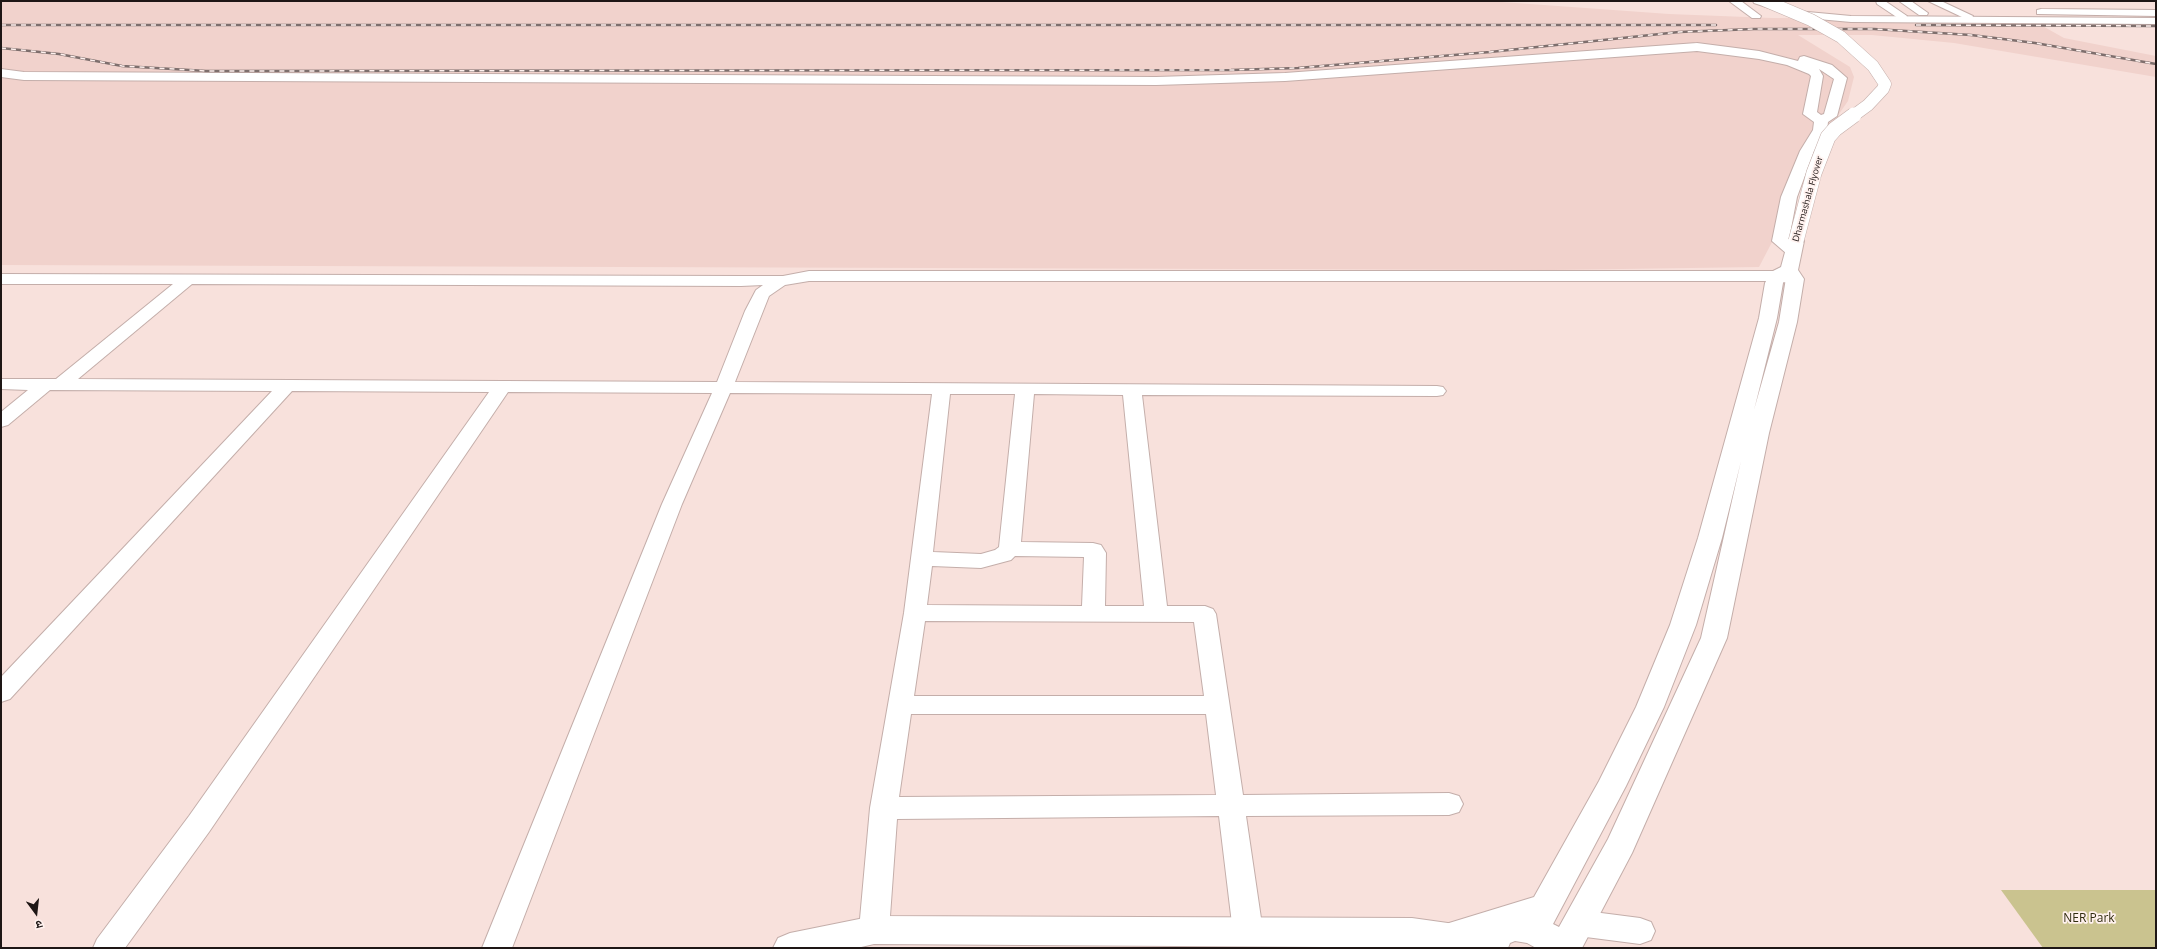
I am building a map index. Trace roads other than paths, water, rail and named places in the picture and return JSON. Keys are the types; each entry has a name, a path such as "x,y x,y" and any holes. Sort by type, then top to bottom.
{"main road":[{"path":"1758,1 1796,14 1839,18 2104,17 2156,14"},
{"name":"Dharmashala Flyover","path":"1766,1 1811,20 1841,37 1873,66 1885,84 1883,89 1868,105 1835,129 1828,137 1814,173 1790,263"},
{"path":"1773,1 1796,8 1817,12 1902,16 2104,17 2156,21"},
{"path":"1257,77 1277,73 1704,44 1735,47 1783,56 1816,64 1837,73 1841,78 1830,116 1821,120"},
{"path":"1,74 24,76 1156,81 1293,76 1689,47 1710,48 1791,62 1814,71 1817,76 1810,114 1821,120"},
{"path":"1561,934 1621,844 1714,638 1758,433 1788,322 1790,263 1780,242 1784,220 1789,197 1807,151 1820,130 1821,120"},
{"path":"1561,934 1611,786 1650,707 1683,625 1710,538 1768,318 1774,283 1790,263"},
{"path":"790,948 874,930 1412,932 1491,946 1499,932 1514,927 1561,934"},
{"path":"1448,938 1561,934"}],"street":[{"path":"1734,1 1756,16"},
{"path":"1904,1 1923,13"},
{"path":"1933,1 1968,16"},
{"path":"2074,1 2104,17"},
{"path":"1880,2 1902,16"},
{"path":"2041,12 2104,17"},
{"path":"497,948 672,504 724,387 762,293 780,281 809,276 1790,263"},
{"path":"1,279 788,280"},
{"path":"1,420 53,384 189,279"},
{"path":"1,384 1436,391"},
{"path":"1,693 287,386"},
{"path":"108,948 199,824 502,387"},
{"path":"874,930 884,808 915,613 920,559 942,388"},
{"path":"920,559 981,562 1003,555 1010,548 1025,389"},
{"path":"1132,390 1156,613"},
{"path":"1010,548 1093,550 1095,553 1093,613"},
{"path":"915,613 1205,614 1229,805 1248,932"},
{"path":"901,706 1217,705"},
{"path":"884,808 1449,804"},
{"path":"1561,934 1640,930"}],"railway":[{"path":"1,25 1716,25"},
{"path":"1916,25 2156,26"},
{"path":"1,48 59,54 122,66 206,71 1231,70 1298,68 1490,52 1679,32 1754,29 1874,29 1971,35 2035,43 2156,64"}],"park label":[{"name":"NER Park","path":"2089,919"}]}
